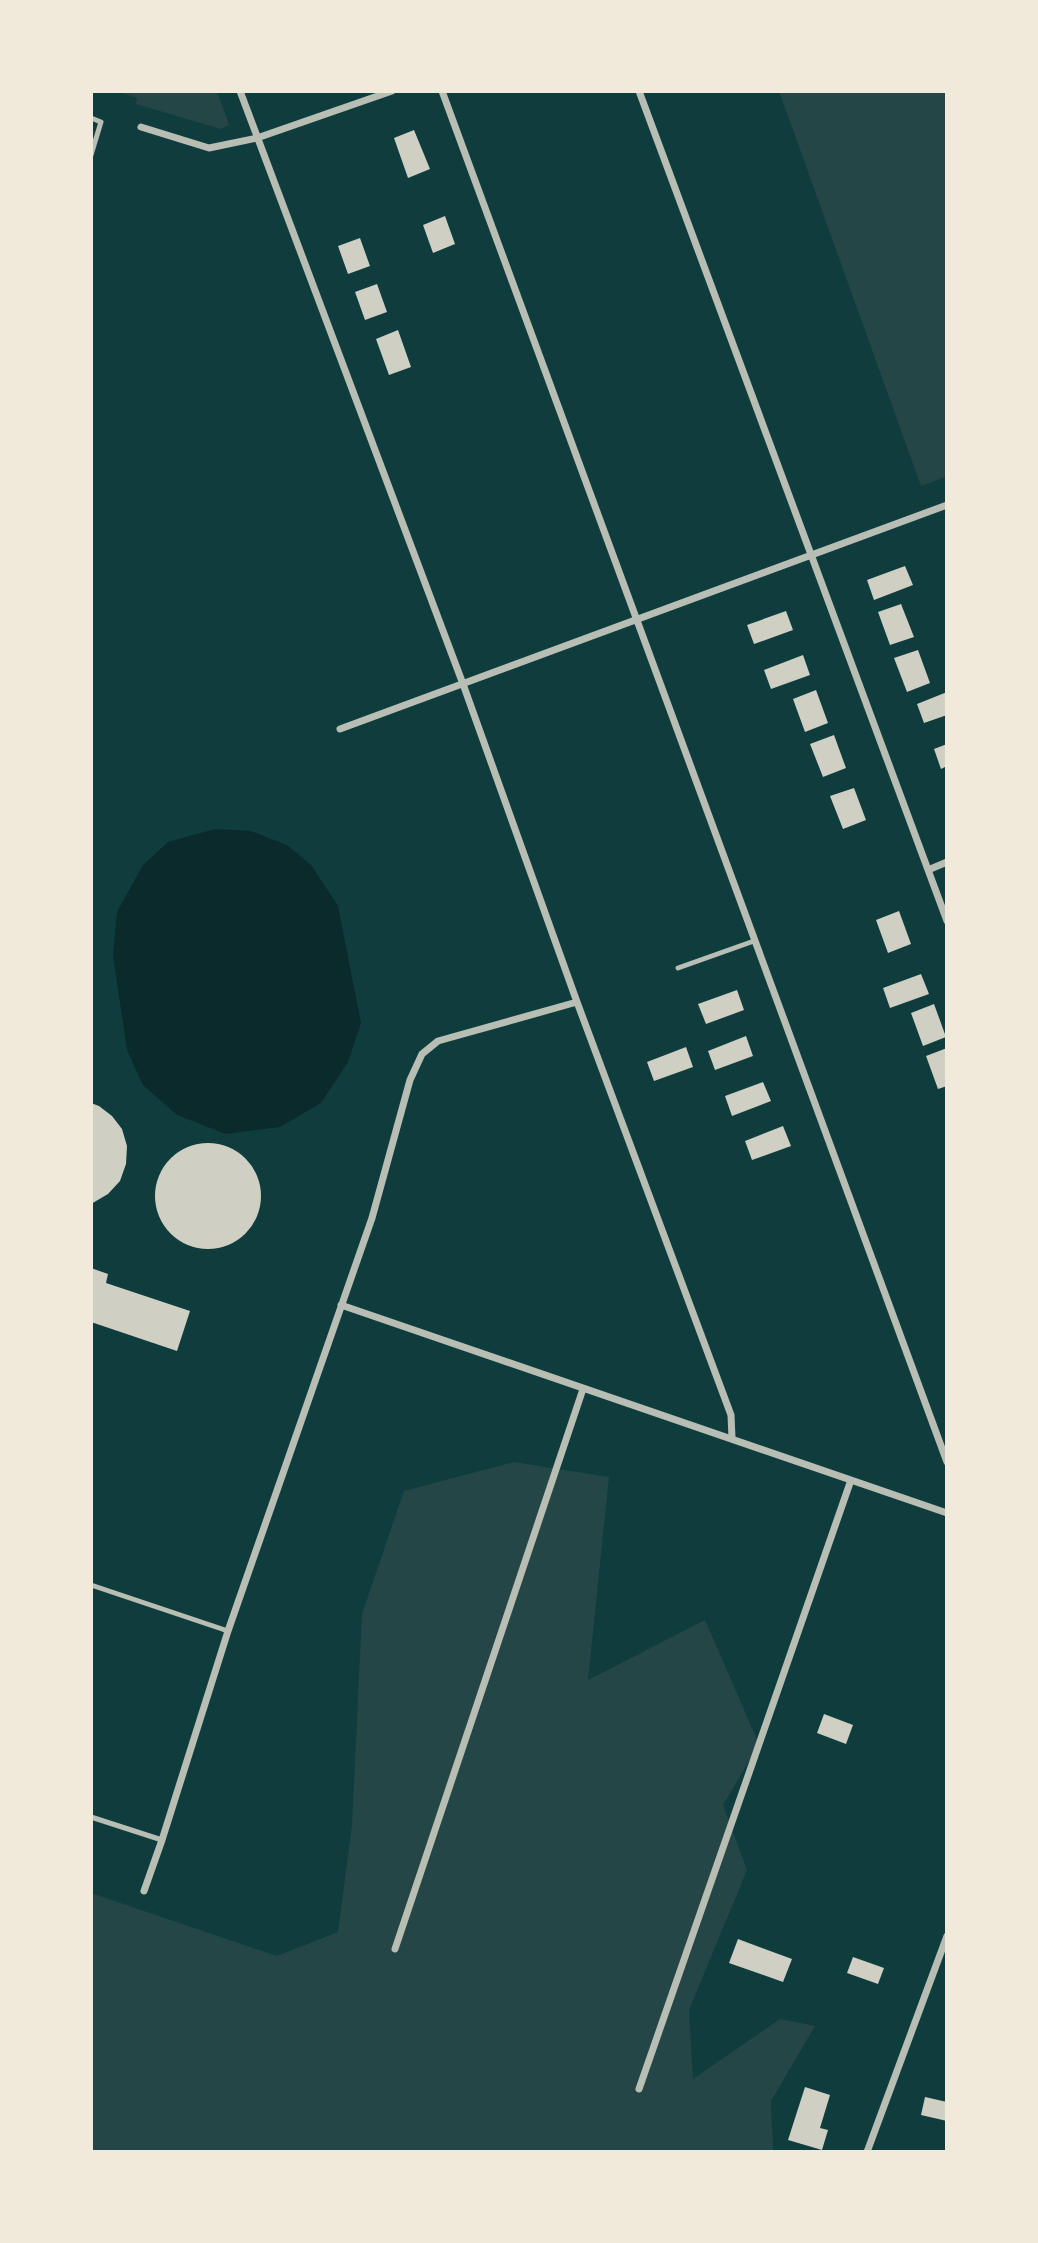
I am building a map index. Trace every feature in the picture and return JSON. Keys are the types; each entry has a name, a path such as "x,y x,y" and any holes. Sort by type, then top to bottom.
{"street":[{"path":"240,91 463,684 577,1002 731,1415 732,1438"},
{"path":"141,127 209,148 257,138 392,91"},
{"path":"442,91 947,1462"},
{"path":"639,91 947,921"},
{"path":"340,729 947,505"},
{"path":"928,870 947,862"},
{"path":"144,1891 228,1631 372,1219 410,1080 422,1054 438,1041 577,1002"},
{"path":"341,1305 947,1513"},
{"path":"395,1949 583,1389"},
{"path":"639,2089 851,1480"},
{"path":"867,2152 947,1936"}],"lane":[{"path":"91,118 102,122 91,155"},
{"path":"678,968 754,941"},
{"path":"91,1586 228,1631"},
{"path":"91,1817 162,1840"}],"shaded area":[{"path":"116,91 217,91 229,125 221,129 136,104 137,98"},
{"path":"779,91 947,91 947,476 921,486"},
{"path":"215,829 251,831 287,845 311,865 338,906 361,1023 348,1062 321,1103 280,1127 226,1134 177,1115 143,1085 127,1050 113,956 117,912 143,865 168,842"},
{"path":"514,1462 609,1477 588,1680 705,1620 759,1744 723,1805 747,1870 689,2010 693,2079 780,2019 815,2026 771,2101 773,2152 91,2152 91,1893 277,1956 338,1932 352,1825 362,1614 404,1491"}],"building":[{"path":"414,130 430,169 408,178 394,138"},
{"path":"445,216 455,244 433,253 423,225"},
{"path":"360,238 370,266 348,274 338,246"},
{"path":"377,284 387,312 365,320 355,292"},
{"path":"398,330 411,367 389,375 376,339"},
{"path":"905,566 913,585 874,600 867,580"},
{"path":"901,604 914,637 890,645 878,612"},
{"path":"786,611 793,630 754,644 747,625"},
{"path":"918,650 930,683 907,692 894,658"},
{"path":"803,655 810,675 771,689 764,670"},
{"path":"816,690 828,723 805,732 793,699"},
{"path":"947,692 947,715 924,723 917,704"},
{"path":"834,735 846,768 823,777 810,744"},
{"path":"947,744 947,766 941,769 934,749"},
{"path":"854,788 866,820 843,829 830,796"},
{"path":"899,911 911,944 888,953 876,920"},
{"path":"921,974 929,994 890,1008 883,988"},
{"path":"737,990 744,1010 706,1024 698,1004"},
{"path":"934,1004 946,1037 923,1046 911,1013"},
{"path":"746,1036 753,1056 715,1070 708,1051"},
{"path":"686,1047 693,1067 654,1081 647,1062"},
{"path":"947,1048 947,1086 938,1089 926,1056"},
{"path":"763,1082 771,1101 732,1116 725,1096"},
{"path":"91,1103 112,1116 122,1129 127,1146 126,1164 120,1181 108,1194 91,1204"},
{"path":"783,1126 791,1146 752,1160 745,1141"},
{"path":"208,1143 228,1147 245,1159 257,1176 261,1196 257,1216 245,1233 228,1245 208,1249 188,1245 171,1233 159,1216 155,1196 159,1176 171,1159 188,1147"},
{"path":"91,1268 108,1274 106,1283 190,1311 177,1351 91,1322"},
{"path":"824,1714 853,1725 846,1744 817,1733"},
{"path":"738,1939 792,1959 783,1982 729,1963"},
{"path":"853,1957 884,1968 878,1984 847,1973"},
{"path":"805,2087 830,2095 820,2128 828,2130 822,2150 788,2140"},
{"path":"925,2097 947,2102 947,2121 921,2115"}]}
